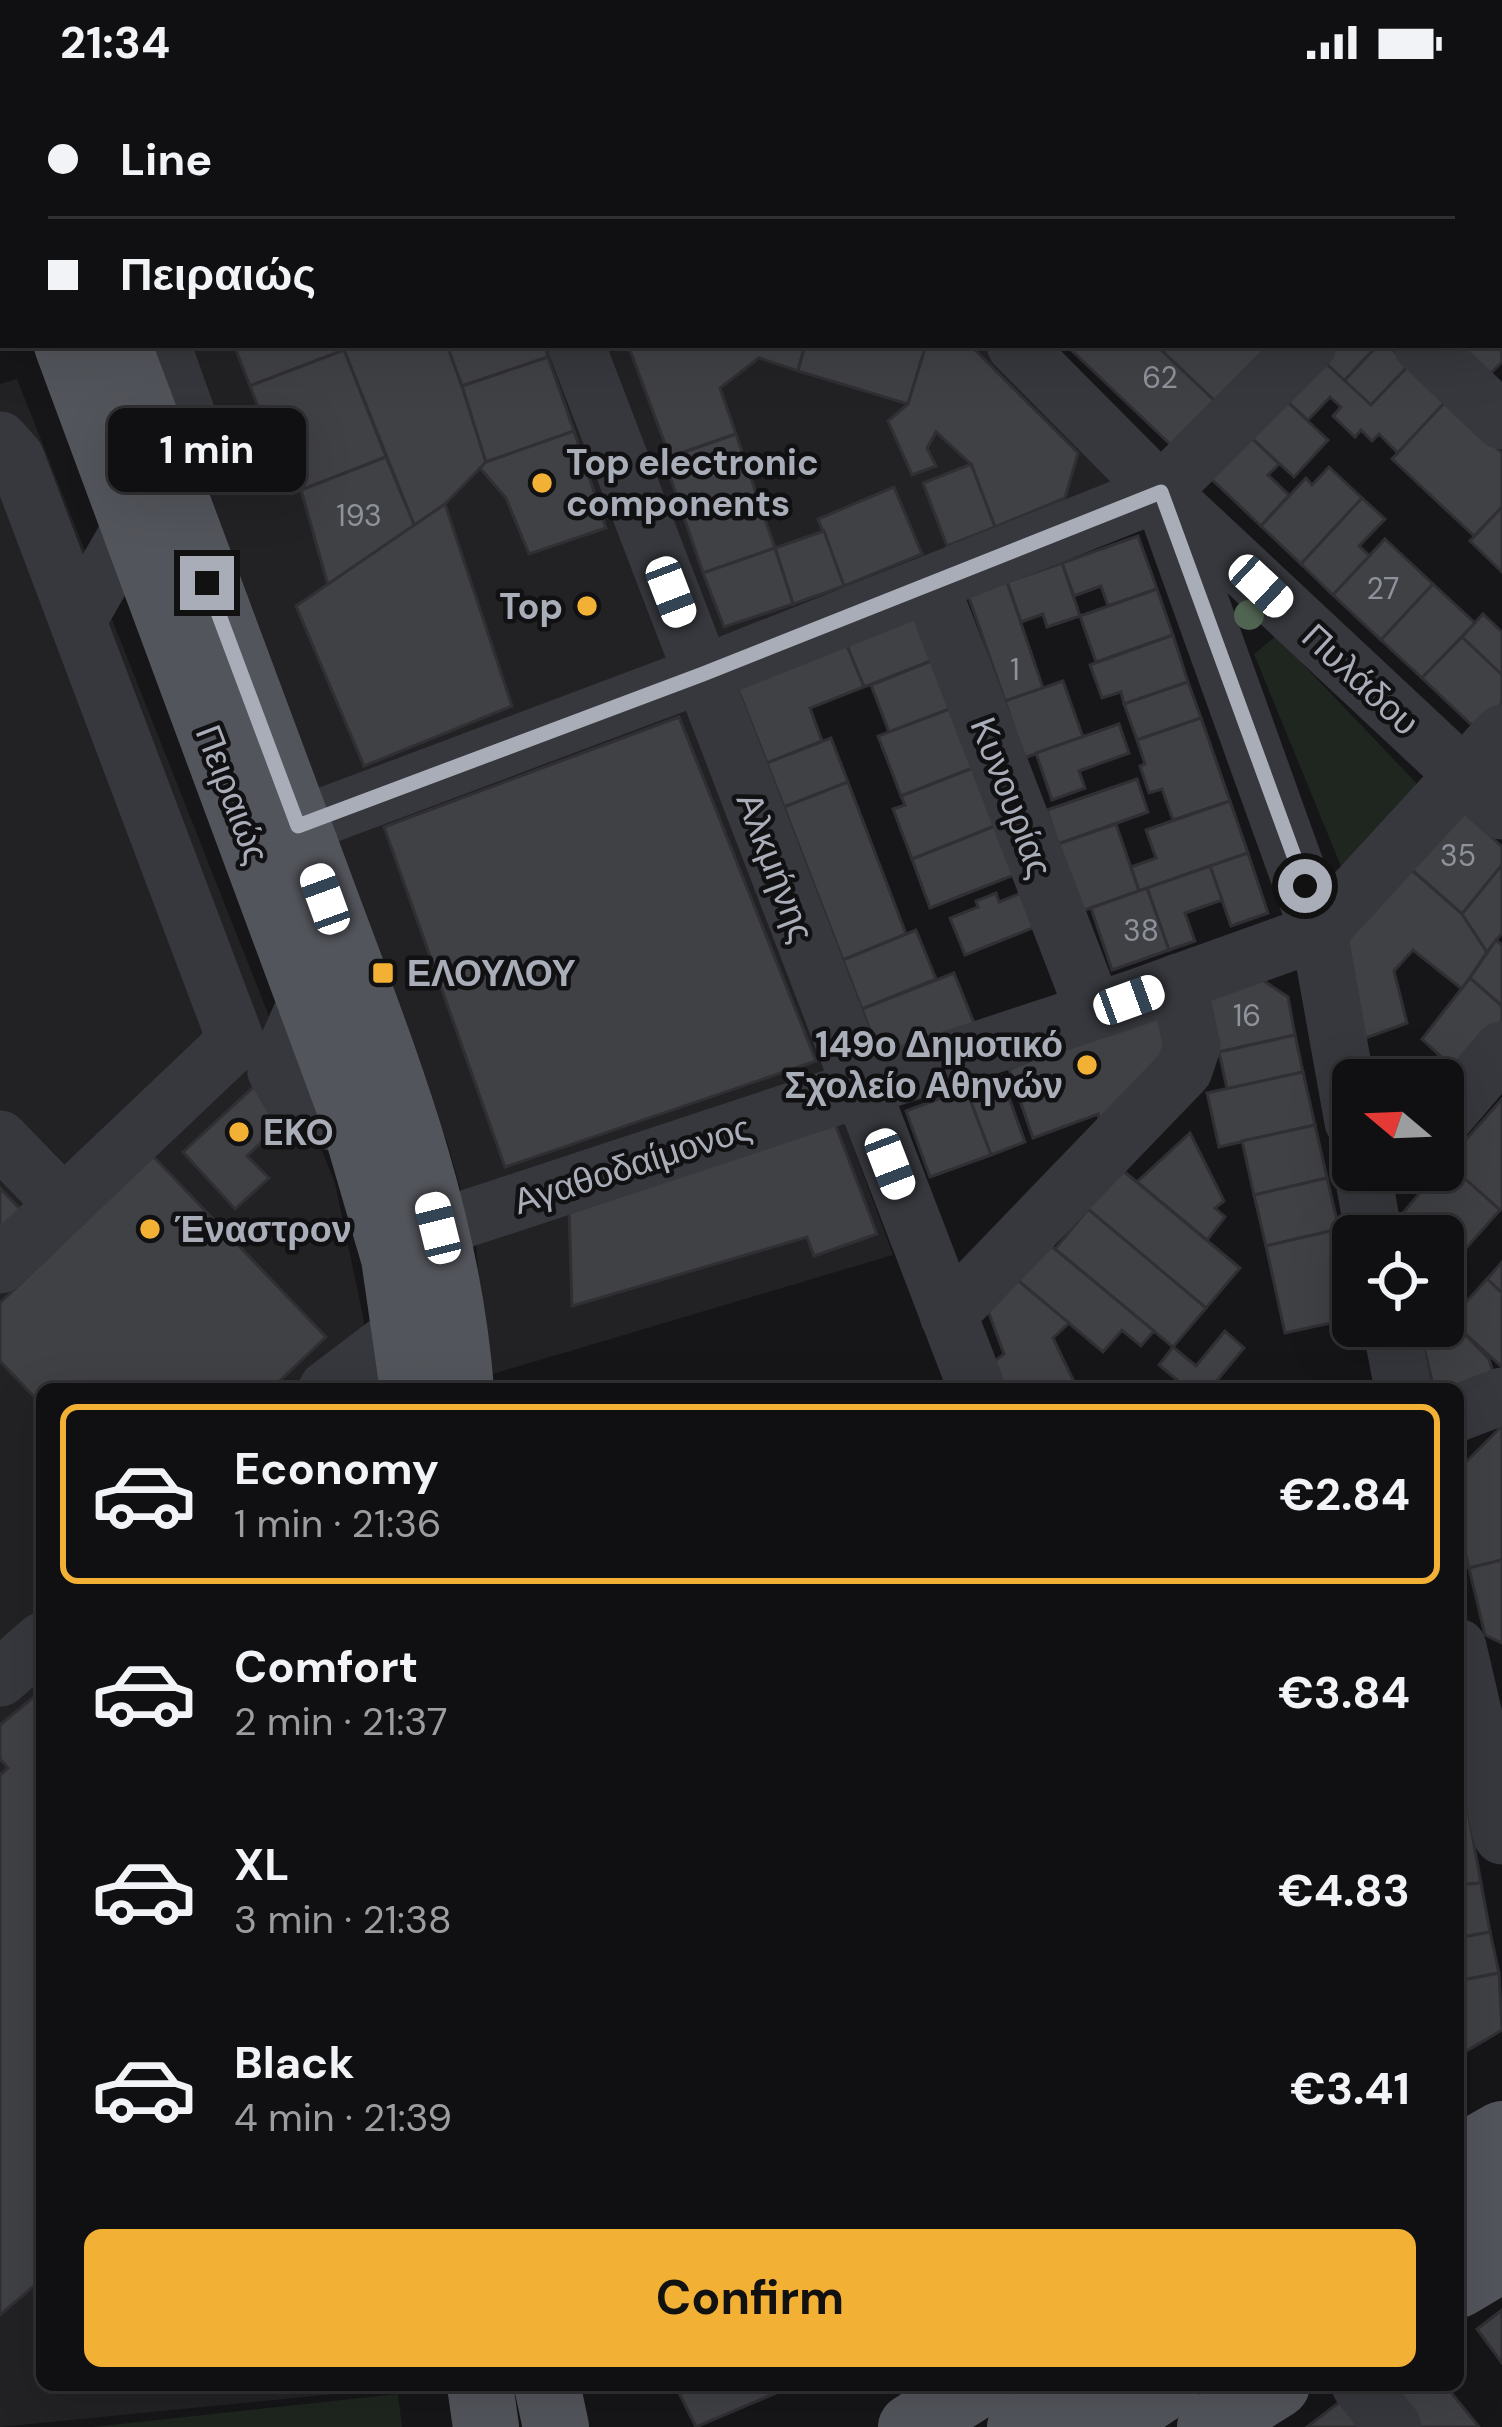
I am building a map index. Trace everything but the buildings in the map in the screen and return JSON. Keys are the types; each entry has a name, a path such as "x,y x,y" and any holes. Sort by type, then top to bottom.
{"main road":[{"name":"Πειραιώς","path":"102,348 162,462 397,1093 438,1228 460,1383"},
{"name":"Πειραιώς","path":"102,348 132,526 357,1129 385,1222 409,1359"},
{"path":"1464,2111 1502,2089"},
{"path":"1464,2156 1502,2134"},
{"path":"1464,2212 1502,2190"},
{"path":"1464,2281 1502,2259"},
{"path":"480,2391 486,2427"},
{"path":"549,2391 556,2427"},
{"path":"911,2427 968,2391"},
{"path":"1020,2427 1075,2391"},
{"path":"1105,2427 1159,2391"},
{"path":"1210,2427 1267,2391"}],"street":[{"name":"Αλκμήνης","path":"577,348 975,1383"},
{"name":"Πυλάδου","path":"1019,348 1161,492 1482,792"},
{"path":"298,826 703,674 1161,492 1305,348"},
{"path":"1425,348 1502,421"},
{"path":"0,440 16,458 236,1041 0,1265"},
{"path":"1161,492 1318,932 1341,1059"},
{"path":"78,620 132,526"},
{"name":"Κυνουρίας","path":"930,584 1094,1011"},
{"path":"117,726 210,732"},
{"name":"Αγαθοδαίμονος","path":"438,1228 1318,932 1482,792 1502,733"},
{"path":"948,1315 1184,1070 1192,1046 1178,982"},
{"path":"1464,1094 1502,1050"},
{"path":"0,1139 63,1204"},
{"path":"1395,1347 1402,1383"},
{"path":"343,1383 409,1359"},
{"path":"1464,1411 1502,1396"},
{"path":"0,1678 36,1646"},
{"path":"1464,1666 1478,1712 1502,1836"},
{"path":"1365,2391 1393,2427"}],"shaded area":[{"path":"142,348 560,348 893,1255 486,1376 476,1243 448,1145"},
{"path":"577,348 1014,348 1161,492 703,674"},
{"path":"17,379 335,1183 363,1316 371,1383 36,1383 36,2391 366,2391 0,2427 0,384"},
{"path":"1276,636 1423,790 1345,876 1254,654"},
{"path":"398,2394 402,2427 93,2427"}],"place":[{"name":"Top electronic components","path":"542,483"},
{"name":"Top","path":"587,606"},
{"name":"ΕΛΟΥΛΟΥ","path":"383,973"},
{"name":"149ο Δημοτικό Σχολείο Αθηνών","path":"1087,1065"},
{"name":"EKO","path":"239,1132"},
{"name":"Έναστρον","path":"150,1229"}],"route":[{"path":"207,583 298,826 703,674 1161,492 1305,886"}]}
